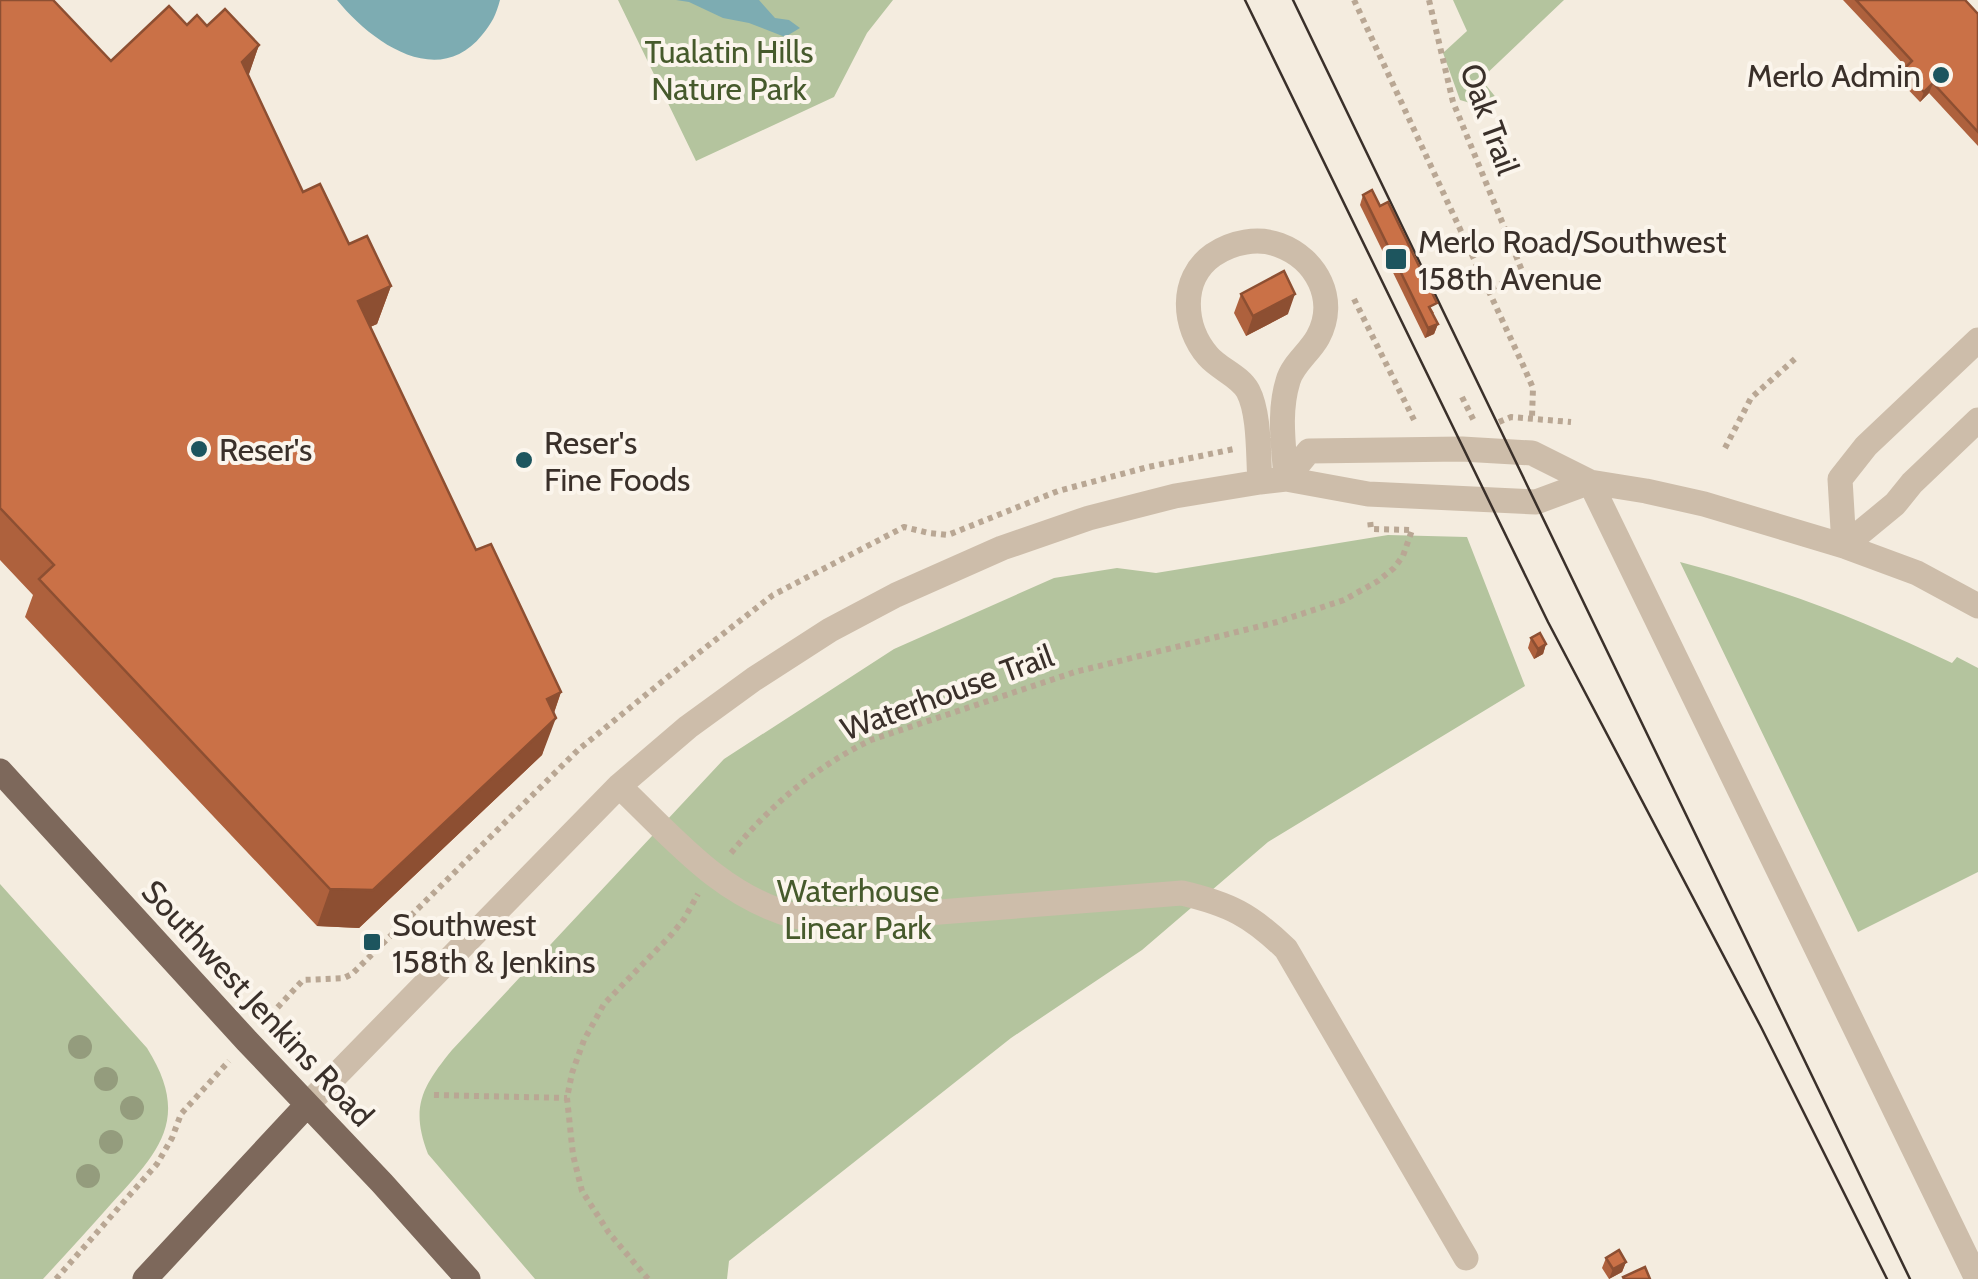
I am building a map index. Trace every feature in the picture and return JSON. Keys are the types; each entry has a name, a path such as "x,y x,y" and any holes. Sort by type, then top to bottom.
{"main road":[{"name":"Southwest Jenkins Road","path":"0,770 468,1279"},
{"path":"144,1279 307,1105"}],"street":[{"path":"1260,482 1254,414 1247,390 1209,358 1193,335 1188,314 1190,290 1198,271 1213,255 1256,240 1277,244 1298,255 1315,271 1325,291 1326,316 1319,335 1289,376 1282,411 1286,480"},
{"path":"1844,546 1840,479 1866,446 1978,340"},
{"path":"1844,546 1895,504 1978,420"},
{"path":"1286,480 1310,451 1462,449 1532,454 1590,482 1704,504 1844,546 1917,574 1978,606"},
{"path":"307,1105 619,786 754,679 830,630 896,594 1002,548 1089,518 1175,496 1260,482 1286,480 1368,494 1536,502 1590,482"},
{"path":"1590,482 1976,1279"},
{"path":"619,786 712,876 750,900 798,917 850,919 1182,894 1238,910 1286,948 1466,1258"}],"path":[{"path":"1354,0 1533,388 1532,418 1571,422"},
{"name":"Oak Trail","path":"1429,0 1453,102 1522,273 1488,290"},
{"path":"1325,291 1349,288 1417,427"},
{"path":"1725,448 1751,398 1796,358"},
{"path":"1462,397 1477,427"},
{"name":"Waterhouse Trail","path":"648,1279 609,1233 582,1191 573,1155 567,1098 572,1073 604,1004 672,934 712,876 772,807 804,780 871,740 1075,672 1277,622 1344,600 1394,568 1404,556 1412,530"},
{"path":"434,1095 567,1098"},
{"path":"56,1279 157,1164 181,1114"}],"green space":[{"name":"Tualatin Hills Nature Park","path":"618,0 893,0 867,33 834,97 696,161"},
{"path":"1453,0 1564,0 1481,79 1498,100 1491,109 1460,100 1443,53 1467,31"},
{"name":"Waterhouse Linear Park","path":"1388,535 1467,537 1525,686 1268,842 1142,950 1011,1038 729,1261 727,1279 535,1279 428,1154 420,1123 422,1098 452,1050 724,759 894,649 1054,578 1117,568 1156,573"},
{"path":"1680,562 1786,594 1952,663 1957,657 1978,668 1978,872 1858,932"},
{"path":"0,884 147,1048 167,1094 168,1114 156,1150 43,1279 0,1279"}],"water":[{"path":"337,0 500,0 488,27 465,51 446,59 426,59 386,44"},
{"path":"676,0 759,0 775,18 789,20 800,28 785,37"}],"building":[{"name":"Reser's","path":"0,0 53,0 111,61 169,6 187,25 197,15 207,26 225,9 259,45 242,62 303,192 320,184 349,244 367,236 391,286 358,301 476,550 491,544 561,692 547,699 556,718 373,890 330,889 39,579 54,565 0,508"},
{"name":"Merlo Admin","path":"1856,0 1965,0 1978,14 1978,132 1933,83 1924,92 1903,70 1912,61"},
{"path":"1372,190 1380,206 1388,202 1437,303 1429,307 1438,324 1428,328 1363,195"},
{"path":"1284,271 1295,294 1253,316 1241,294"},
{"path":"1540,633 1546,644 1538,649 1531,638"},
{"path":"1619,1250 1626,1262 1613,1269 1606,1258"},
{"path":"1645,1267 1650,1279 1624,1279 1623,1277"}],"tram line":[{"path":"1245,0 1548,622 1761,1027 1887,1279"},
{"path":"1293,0 1910,1279"}],"place":[{"name":"Merlo Admin","path":"1941,75"},
{"name":"Merlo Road/Southwest 158th Avenue","path":"1396,259"},
{"name":"Reser's","path":"199,449"},
{"name":"Reser's Fine Foods","path":"524,460"},
{"name":"Southwest 158th & Jenkins","path":"372,942"}]}
